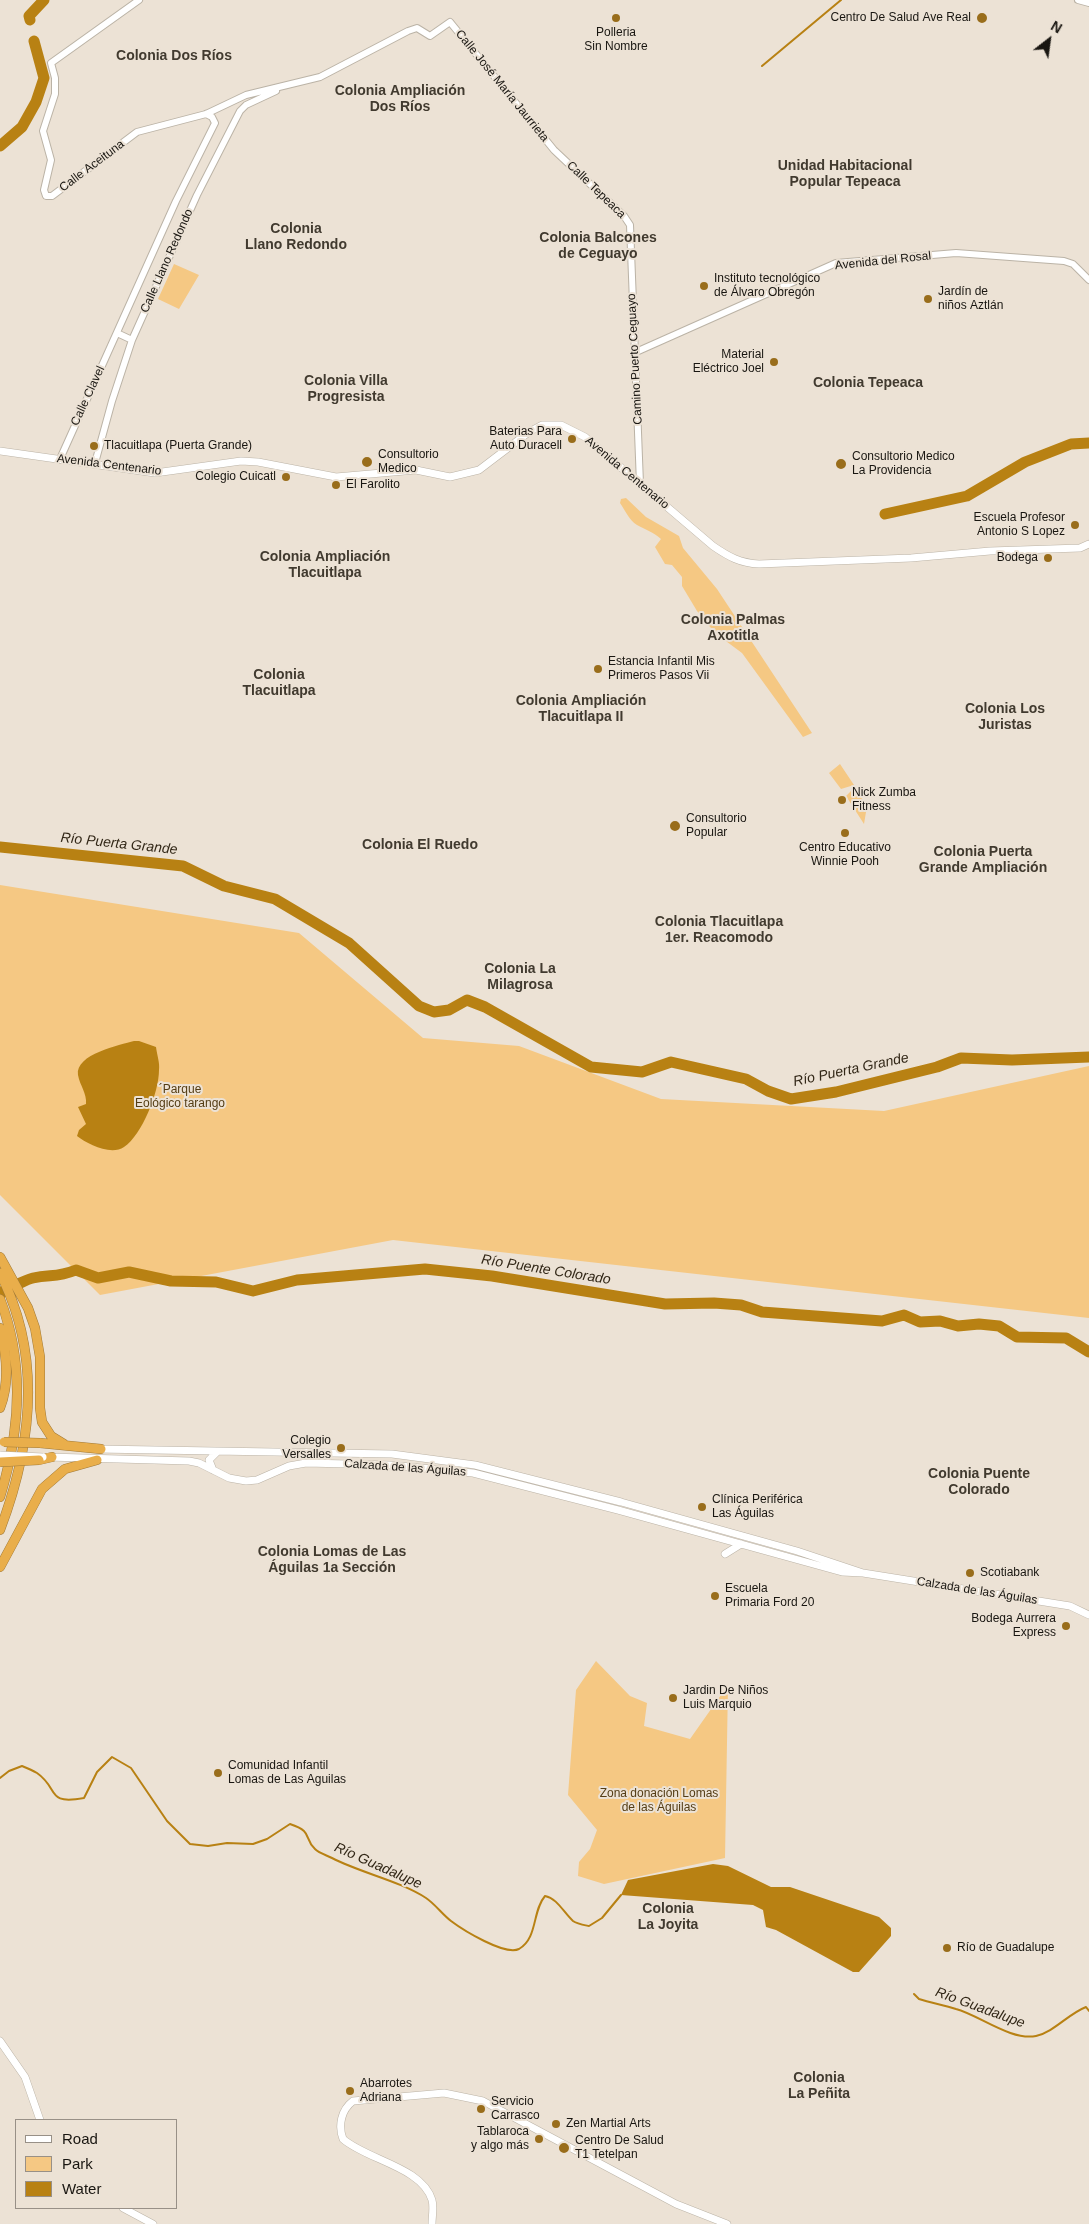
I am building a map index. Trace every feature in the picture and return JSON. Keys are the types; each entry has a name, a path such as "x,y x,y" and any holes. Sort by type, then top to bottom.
{"highway":[{"path":"0,1257 28,1308 38,1345 41,1445"},
{"path":"0,1273 18,1316 29,1369 26,1436 11,1500 0,1530"},
{"path":"0,1298 11,1332 17,1371 14,1437 0,1497"},
{"path":"0,1328 7,1374 6,1392 0,1408"},
{"path":"40,1408 42,1422 47,1432 64,1444"},
{"path":"2,1444 64,1444 101,1450"},
{"path":"0,1462 45,1458"},
{"path":"0,1567 42,1489 65,1469 97,1460"}],"main road":[{"name":"Avenida Centenario","path":"0,451 155,473 241,462 258,462 336,477 416,470 457,476 479,470 528,432 542,424 552,424 573,430 585,437 726,556 747,563 880,560 990,551 1080,548 1089,544"},
{"name":"Avenida Centenario","path":"1080,548 1089,552"},
{"name":"Calzada de las Águilas","path":"41,1445 101,1450 285,1451 392,1454 489,1468 729,1532 863,1573"},
{"path":"144,1450 144,1461"},
{"path":"285,1451 290,1458 289,1466"},
{"path":"213,1470 209,1460 218,1452"},
{"name":"Calzada de las Águilas","path":"0,1455 199,1463 229,1478 246,1481 257,1480 289,1466 306,1463 390,1465 480,1474 842,1572 863,1573 1070,1606 1089,1615"},
{"path":"725,1554 742,1544"},
{"path":"0,2041 24,2077 40,2119"},
{"path":"432,2224 432,2200 420,2183 408,2174 351,2146 344,2140 341,2120 344,2110 353,2101 444,2093 483,2101 676,2204 727,2224"},
{"path":"125,2209 153,2224"}],"street":[{"name":"Calle Aceituna","path":"139,0 51,63 55,78 54,94 43,131 51,160 44,190 46,196 52,196 137,132 206,114"},
{"path":"1078,0 1089,2"},
{"name":"Calle José María Jaurrieta","path":"281,88 320,76 408,31 417,28 430,36 450,22 554,150"},
{"path":"206,114 246,95 281,88"},
{"name":"Calle Llano Redondo","path":"95,463 112,401 132,340 197,195 240,111 246,105 281,88"},
{"name":"Calle Llano Redondo","path":"117,333 172,210 215,123 212,117 206,114"},
{"name":"Calle Tepeaca","path":"554,150 624,216 630,225 631,234"},
{"name":"Camino Puerto Ceguayo","path":"631,234 640,484"},
{"name":"Avenida del Rosal","path":"636,352 836,264 956,253 997,254 1064,261 1073,264 1089,280"},
{"path":"117,333 132,340"},
{"name":"Calle Clavel","path":"60,459 117,333"}],"green space":[{"path":"174,264 199,275 179,309 158,299"},
{"path":"626,498 646,517 679,536 683,548 717,589 812,733 803,737 742,653 715,633 697,611 682,586 682,577 672,565 665,564 655,547 661,539 637,525 627,515 620,503 621,499"},
{"path":"840,764 854,785 841,789 829,773"},
{"path":"851,791 857,792 867,806 864,824 846,796"},
{"name":"´Parque Eológico tarango","path":"0,885 299,933 423,1038 519,1046 661,1099 884,1111 1089,1066 1089,1318 393,1240 100,1295 0,1195"},
{"name":"Zona donación Lomas de las Águilas","path":"596,1661 630,1696 647,1703 644,1726 690,1739 728,1685 725,1858 604,1884 578,1876 579,1862 590,1849 597,1830 568,1795 576,1690"}],"water":[{"path":"134,1041 156,1047 159,1067 153,1101 143,1123 131,1141 119,1149 106,1150 99,1148 77,1136 79,1130 86,1124 78,1107 86,1104 78,1075 79,1068 91,1056 109,1048"},
{"path":"713,1864 728,1866 771,1887 790,1887 879,1917 891,1928 891,1936 859,1972 853,1972 776,1930 766,1927 763,1910 753,1905 621,1895 628,1880"}],"waterway":[{"path":"30,20 29,16 44,0"},
{"path":"762,66 841,0"},
{"path":"0,146 22,127 36,102 44,78 34,41"},
{"path":"885,514 967,496 1025,462 1071,444 1089,443"},
{"name":"Río Puerta Grande","path":"0,847 183,866 224,886 275,899 349,943 419,1006 434,1012 449,1010 467,1000 485,1007 591,1067 642,1072 671,1062 746,1079 768,1091 791,1099 836,1092 937,1067 961,1058 1012,1060 1089,1057"},
{"name":"Río Puente Colorado","path":"0,1295 7,1287 30,1279 76,1270 98,1278 129,1272 171,1281 216,1282 253,1291 297,1280 425,1269 492,1276 665,1304 714,1303 741,1305 762,1312 882,1321 904,1315 920,1322 940,1321 958,1326 979,1324 999,1326 1017,1337 1066,1338 1089,1352"},
{"name":"Río Guadalupe","path":"0,1778 9,1771 22,1766 37,1773 44,1779 58,1797 72,1800 84,1798 97,1772 112,1757 131,1768 167,1821 190,1844 208,1846 227,1843 253,1844 267,1839 290,1824 302,1830 311,1845 318,1852 416,1892 429,1900 457,1925 474,1936 504,1949 519,1949 525,1944 545,1896 557,1903 573,1921 589,1926 602,1918 621,1895"},
{"name":"Río Guadalupe","path":"914,1994 919,1999 965,2012 1006,2031 1026,2037 1043,2034 1086,2007 1089,2011"}],"place":[{"name":"Polleria Sin Nombre","path":"616,18"},
{"name":"Centro De Salud Ave Real","path":"982,18"},
{"name":"Instituto tecnológico de Álvaro Obregón","path":"704,286"},
{"name":"Jardín de niños Aztlán","path":"928,299"},
{"name":"Material Eléctrico Joel","path":"774,362"},
{"name":"Baterias Para Auto Duracell","path":"572,439"},
{"name":"Tlacuitlapa (Puerta Grande)","path":"94,446"},
{"name":"Consultorio Medico","path":"367,462"},
{"name":"Consultorio Medico La Providencia","path":"841,464"},
{"name":"Colegio Cuicatl","path":"286,477"},
{"name":"El Farolito","path":"336,485"},
{"name":"Escuela Profesor Antonio S Lopez","path":"1075,525"},
{"name":"Bodega","path":"1048,558"},
{"name":"Estancia Infantil Mis Primeros Pasos Vii","path":"598,669"},
{"name":"Nick Zumba Fitness","path":"842,800"},
{"name":"Consultorio Popular","path":"675,826"},
{"name":"Centro Educativo Winnie Pooh","path":"845,833"},
{"name":"Colegio Versalles","path":"341,1448"},
{"name":"Clínica Periférica Las Águilas","path":"702,1507"},
{"name":"Scotiabank","path":"970,1573"},
{"name":"Escuela Primaria Ford 20","path":"715,1596"},
{"name":"Bodega Aurrera Express","path":"1066,1626"},
{"name":"Jardin De Niños Luis Marquio","path":"673,1698"},
{"name":"Comunidad Infantil Lomas de Las Aguilas","path":"218,1773"},
{"name":"Río de Guadalupe","path":"947,1948"},
{"name":"Abarrotes Adriana","path":"350,2091"},
{"name":"Servicio Carrasco","path":"481,2109"},
{"name":"Zen Martial Arts","path":"556,2124"},
{"name":"Tablaroca y algo más","path":"539,2139"},
{"name":"Centro De Salud T1 Tetelpan","path":"564,2148"}],"district":[{"name":"Colonia Dos Ríos","path":"174,56"},
{"name":"Colonia Ampliación Dos Ríos","path":"400,99"},
{"name":"Unidad Habitacional Popular Tepeaca","path":"845,174"},
{"name":"Colonia Llano Redondo","path":"296,237"},
{"name":"Colonia Balcones de Ceguayo","path":"598,246"},
{"name":"Colonia Tepeaca","path":"868,383"},
{"name":"Colonia Villa Progresista","path":"346,390"},
{"name":"Colonia Ampliación Tlacuitlapa","path":"325,566"},
{"name":"Colonia Palmas Axotitla","path":"733,628"},
{"name":"Colonia Tlacuitlapa","path":"279,684"},
{"name":"Colonia Ampliación Tlacuitlapa II","path":"581,710"},
{"name":"Colonia Los Juristas","path":"1005,718"},
{"name":"Colonia El Ruedo","path":"420,845"},
{"name":"Colonia Puerta Grande Ampliación","path":"983,860"},
{"name":"Colonia Tlacuitlapa 1er. Reacomodo","path":"719,930"},
{"name":"Colonia La Milagrosa","path":"520,978"},
{"name":"Colonia Puente Colorado","path":"979,1482"},
{"name":"Colonia Lomas de Las Águilas 1a Sección","path":"332,1560"},
{"name":"Colonia La Joyita","path":"668,1918"},
{"name":"Colonia La Peñita","path":"819,2086"}]}
